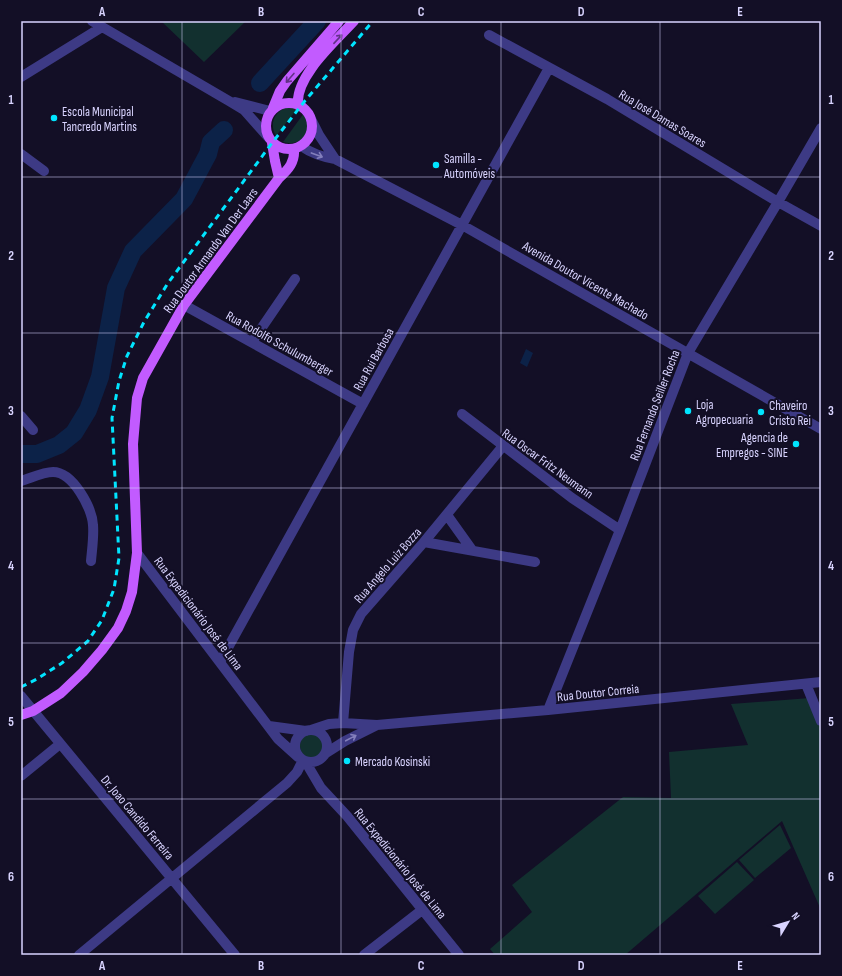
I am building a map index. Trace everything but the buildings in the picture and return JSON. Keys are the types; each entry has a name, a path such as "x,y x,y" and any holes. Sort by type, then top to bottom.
{"main road":[{"path":"279,178 270,140 265,129 265,122 280,91 287,81 339,21"},
{"path":"298,105 299,92 310,71 354,21"},
{"path":"270,140 279,147 286,149 297,147 307,141 311,134 312,126 308,112 298,105 287,102 280,104 272,110"},
{"name":"Rua Doutor Armando Van Der Laars","path":"21,715 33,711 61,693 83,672 118,628 132,592 137,553 133,444 137,398 143,378 184,305 279,178 291,165 295,157 297,147"}],"street":[{"path":"92,21 244,110 270,140"},
{"path":"21,77 102,27"},
{"name":"Rua José Damas Soares","path":"489,35 607,99 778,202 821,226"},
{"name":"Rua Rui Barbosa","path":"220,662 549,68"},
{"path":"229,100 272,110"},
{"path":"311,119 334,159"},
{"name":"Rua Fernando Seiller Rocha","path":"548,710 620,530 688,353 821,128"},
{"name":"Avenida Doutor Vicente Machado","path":"297,147 323,157 334,159 462,225 821,429"},
{"path":"21,154 44,171"},
{"path":"252,342 295,279"},
{"name":"Rua Rodolfo Schulumberger","path":"184,305 363,404"},
{"name":"Rua Oscar Fritz Neumann","path":"462,414 572,498 620,530"},
{"path":"21,416 33,430"},
{"name":"Rua Angelo Luiz Bozza","path":"343,723 349,652 353,630 361,614 447,515 503,446"},
{"path":"21,481 54,472 67,476 77,487 90,508 93,524 91,561"},
{"path":"447,515 472,550"},
{"path":"424,542 535,562"},
{"name":"Rua Expedicionário José de Lima","path":"137,553 278,739 302,760 321,788 347,816 459,955"},
{"name":"Rua Doutor Correia","path":"308,730 329,724 343,723 377,725 548,710 821,682"},
{"path":"806,684 821,721"},
{"name":"Dr. Joao Candido Ferreira","path":"21,696 235,955"},
{"name":"Rua Doutor Correia","path":"326,753 345,741 377,725"},
{"path":"269,726 308,730 316,731 325,737 327,747 326,753 319,761 314,763 302,760 295,747 295,742 298,737 308,730"},
{"path":"21,776 60,744"},
{"path":"79,955 287,784 297,772 302,760"},
{"path":"319,761 321,788"},
{"path":"364,955 422,910"}],"green space":[{"path":"161,21 246,21 204,62"},
{"path":"287,107 297,109 276,136 273,127 274,119 279,112"},
{"path":"304,113 308,125 308,131 305,136 296,142 283,142"},
{"path":"810,698 821,726 821,910 782,821 625,955 495,955 490,949 532,912 512,885 623,797 671,798 669,752 748,745 731,704"},
{"path":"312,734 320,738 324,746 320,754 312,758 304,754 300,746 304,738"},
{"path":"780,825 791,848 755,878 739,860"},
{"path":"737,862 754,880 715,914 698,896"}],"water":[{"path":"526,349 533,353 527,367 520,363"}],"waterway":[{"path":"260,83 317,21"},
{"path":"21,454 37,454 59,445 74,433 88,410 100,377 116,288 133,251 184,199 208,154 211,142 224,130"}],"railway":[{"path":"21,687 62,663 88,641 102,620 114,589 119,558 112,418 119,381 127,356 144,322 168,283 272,143 304,102 373,21"}],"place":[{"name":"Escola Municipal Tancredo Martins","path":"54,118"},
{"name":"Samilla - Automóveis","path":"436,165"},
{"name":"Loja Agropecuaria","path":"688,411"},
{"name":"Chaveiro Cristo Rei","path":"761,412"},
{"name":"Agencia de Empregos - SINE","path":"796,444"},
{"name":"Mercado Kosinski","path":"347,761"}]}
